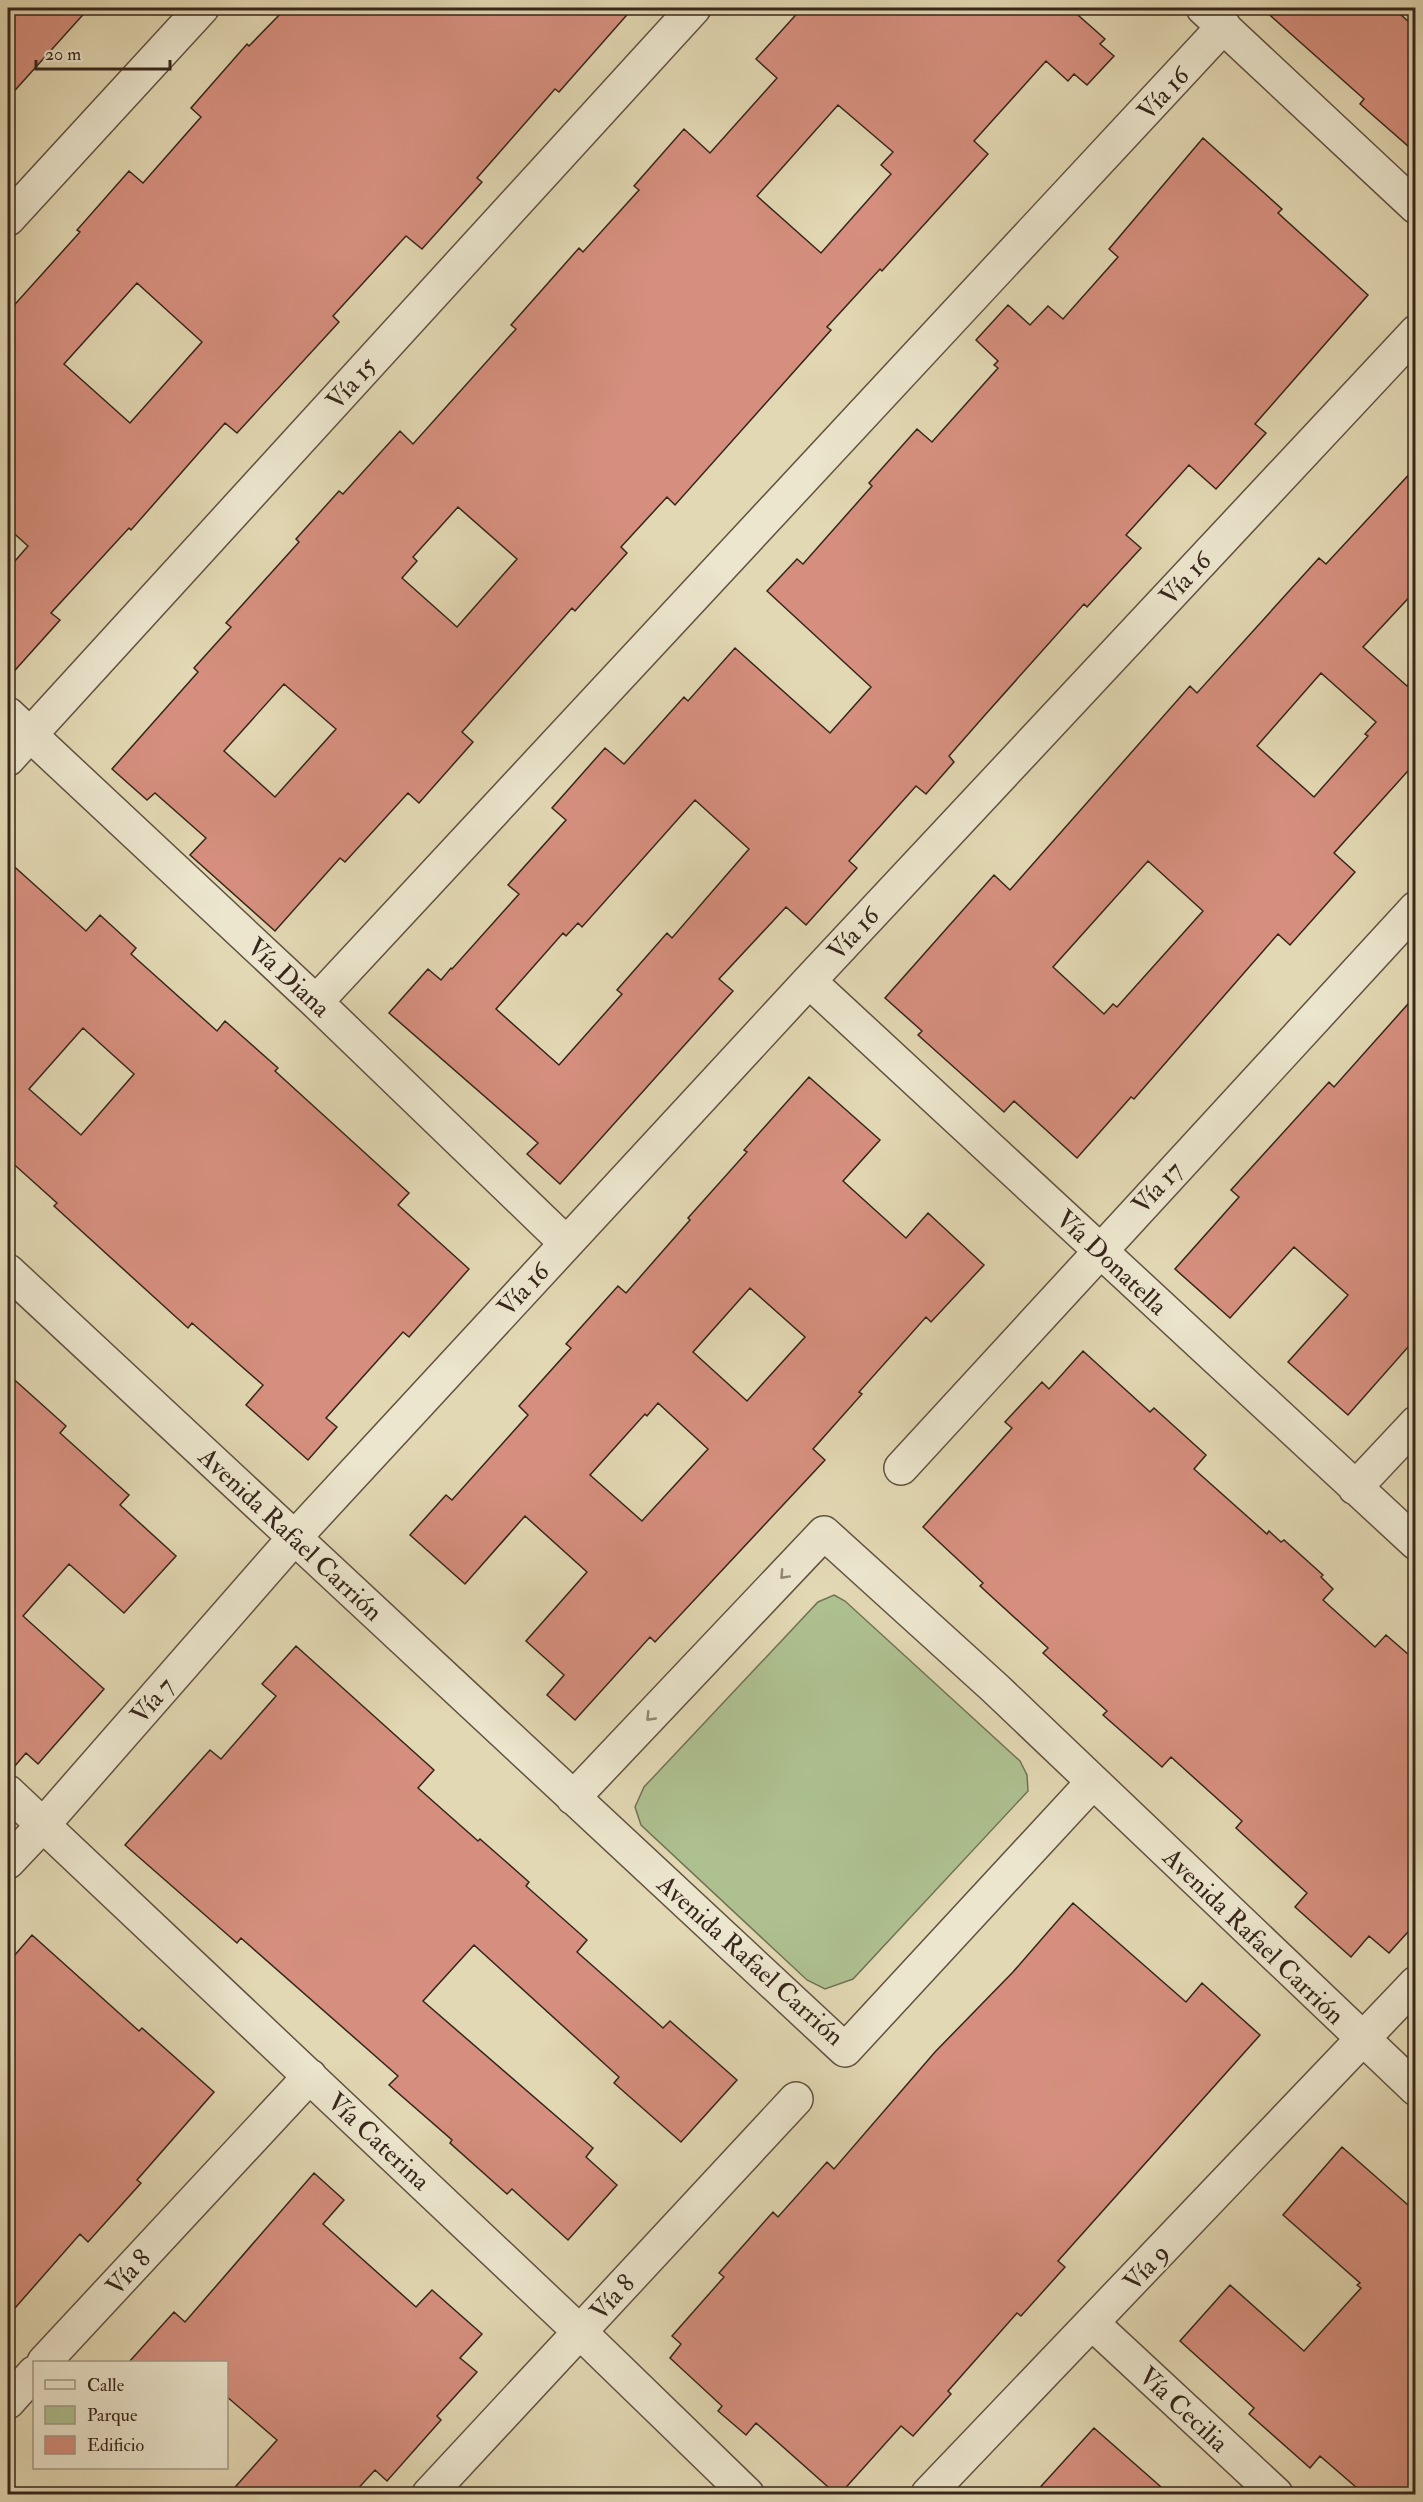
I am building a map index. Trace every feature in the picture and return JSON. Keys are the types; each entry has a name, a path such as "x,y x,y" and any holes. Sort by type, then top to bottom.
{"street":[{"path":"8,219 202,8"},
{"name":"Vía 15","path":"8,759 18,725 694,8"},
{"name":"Vía 16","path":"316,1002 1214,17 1416,207"},
{"name":"Vía 16","path":"295,1537 808,981 1416,332"},
{"name":"Vía Diana","path":"18,725 316,1002 566,1243"},
{"name":"Vía 17","path":"901,1468 1099,1250 1416,908"},
{"name":"Vía Donatella","path":"808,981 1416,1543"},
{"name":"Avenida Rafael Carrión","path":"8,1271 845,2050 1093,1782"},
{"path":"1355,1488 1416,1423"},
{"name":"Avenida Rafael Carrión","path":"573,1798 824,1533 996,1689 1416,2089"},
{"name":"Vía 7","path":"8,1862 295,1537"},
{"name":"Vía Caterina","path":"8,1792 580,2332 747,2494"},
{"name":"Vía 9","path":"928,2494 1093,2324 1416,1983"},
{"name":"Vía 8","path":"45,2361 310,2076"},
{"name":"Vía 8","path":"429,2494 796,2099"},
{"name":"Vía Cecilia","path":"1093,2324 1276,2494"},
{"path":"8,2402 33,2374"}],"green space":[{"path":"834,1595 845,1601 1020,1761 1027,1775 1028,1791 853,1979 825,1989 807,1980 641,1825 635,1807 644,1787 818,1602"}],"building":[{"path":"8,8 89,8 8,98"},
{"path":"286,8 633,8 559,92 555,89 477,178 482,182 422,249 406,236 333,316 339,322 237,433 225,423 131,530 129,528 51,613 60,620 8,678 8,569 28,546 8,528 8,312 80,232 77,230 129,171 143,183 201,117 191,108 247,44 249,46","holes":["137,283 202,342 130,423 64,364"]},
{"path":"802,8 1070,8 1105,39 1100,44 1114,56 1087,85 1074,74 1068,81 1046,61 974,141 988,154 882,271 880,269 827,327 831,330 675,505 667,497 621,547 627,553 575,611 572,608 462,732 473,742 419,803 408,793 345,862 340,858 275,931 190,855 206,838 155,793 147,800 112,769 198,672 194,668 231,627 226,623 299,542 296,539 339,491 343,494 400,431 413,444 516,329 511,325 579,248 583,252 639,190 634,186 684,129 710,153 777,78 756,59","holes":["838,105 893,152 881,165 891,174 821,253 757,196","458,507 517,559 457,627 402,578 417,561 413,557","284,684 336,729 275,797 224,751"]},
{"path":"1262,8 1393,8 1416,28 1416,153 1360,104 1364,99"},
{"path":"1203,138 1282,209 1278,213 1368,295 1255,424 1266,433 1216,489 1189,465 1126,535 1141,548 1087,607 1084,604 949,756 954,762 926,794 916,786 849,861 857,868 806,925 786,907 719,979 733,991 560,1184 527,1154 538,1143 389,1013 428,969 441,980 519,894 508,885 566,820 552,808 605,748 624,764 684,697 688,701 735,648 830,733 871,687 767,591 797,559 803,564 872,486 869,483 917,429 932,442 998,368 994,365 998,361 976,340 1008,305 1030,325 1048,306 1063,319 1118,257 1109,249","holes":["695,800 749,849 672,938 667,933 617,990 622,994 559,1065 496,1009 563,933 566,936 578,923 582,927"]},
{"path":"1416,467 1416,590 1363,647 1407,686 1416,677 1416,762 1334,853 1355,872 1290,945 1278,934 1134,1099 1131,1097 1077,1158 1014,1101 1004,1112 918,1035 922,1031 885,998 994,875 1010,890 1190,686 1197,693 1319,558 1326,564","holes":["1321,673 1376,722 1365,734 1368,736 1314,797 1257,746","1148,861 1203,911 1117,1007 1113,1004 1104,1014 1053,967"]},
{"path":"8,861 86,931 100,915 136,948 131,954 217,1031 225,1021 278,1068 275,1071 409,1193 398,1205 469,1269 409,1337 403,1332 326,1418 337,1427 308,1460 246,1405 263,1385 192,1323 188,1328 54,1206 57,1203 8,1159","holes":["83,1028 134,1074 81,1135 29,1089"]},
{"path":"1416,995 1416,1338 1348,1415 1288,1362 1348,1295 1294,1247 1230,1318 1175,1269 1239,1197 1231,1190 1329,1082 1334,1087"},
{"path":"809,1077 880,1140 843,1181 906,1238 928,1213 984,1265 931,1322 926,1317 859,1392 862,1394 813,1449 825,1460 655,1642 650,1637 575,1720 547,1695 564,1675 526,1641 587,1572 525,1516 465,1584 410,1535 446,1495 452,1500 528,1415 519,1406 571,1348 566,1344 618,1286 626,1293 747,1152 744,1150","holes":["750,1288 805,1337 747,1401 693,1352","658,1403 708,1449 642,1521 590,1475 645,1414 647,1416"]},
{"path":"1083,1351 1150,1412 1154,1408 1206,1455 1194,1469 1267,1534 1269,1531 1281,1542 1284,1540 1323,1575 1321,1577 1333,1589 1323,1600 1375,1647 1386,1635 1416,1661 1416,1923 1389,1953 1369,1936 1351,1957 1295,1907 1307,1893 1236,1828 1242,1821 1171,1757 1162,1767 1103,1715 1107,1711 1043,1653 1048,1648 980,1586 983,1583 923,1527 1012,1428 1005,1422 1042,1382 1049,1389"},
{"path":"8,1374 66,1426 60,1433 129,1495 120,1505 176,1556 124,1613 69,1564 23,1616 104,1689 38,1764 26,1753 8,1774"},
{"path":"296,1646 434,1770 418,1788 529,1882 526,1886 587,1940 577,1952 663,2028 670,2021 737,2080 681,2142 614,2083 619,2077 474,1945 423,2001 593,2148 586,2157 617,2185 568,2240 512,2189 507,2194 450,2143 452,2140 389,2085 398,2076 241,1938 237,1943 125,1845 210,1750 221,1759 276,1696 262,1684"},
{"path":"1073,1903 1186,2002 1202,1983 1260,2035 1058,2261 1065,2267 1021,2316 1017,2313 948,2391 951,2394 913,2436 901,2426 840,2494 836,2494 756,2423 746,2435 718,2411 722,2406 670,2358 681,2344 672,2336 724,2277 719,2273 773,2212 778,2217 827,2162 834,2169 935,2052 1013,1972"},
{"path":"32,1935 139,2031 142,2028 214,2092 137,2180 141,2183 88,2242 80,2234 8,2316 8,1963"},
{"path":"1342,2147 1416,2212 1416,2494 1364,2494 1320,2456 1310,2468 1249,2414 1254,2408 1180,2341 1230,2285 1304,2351 1361,2288 1357,2285 1360,2283 1283,2215"},
{"path":"314,2173 344,2200 323,2224 416,2307 432,2290 482,2334 460,2358 477,2372 437,2416 441,2420 387,2481 375,2470 353,2494 229,2494 277,2440 228,2398 228,2361 130,2361 174,2312 185,2322"},
{"path":"1094,2428 1169,2494 1034,2494"}]}
